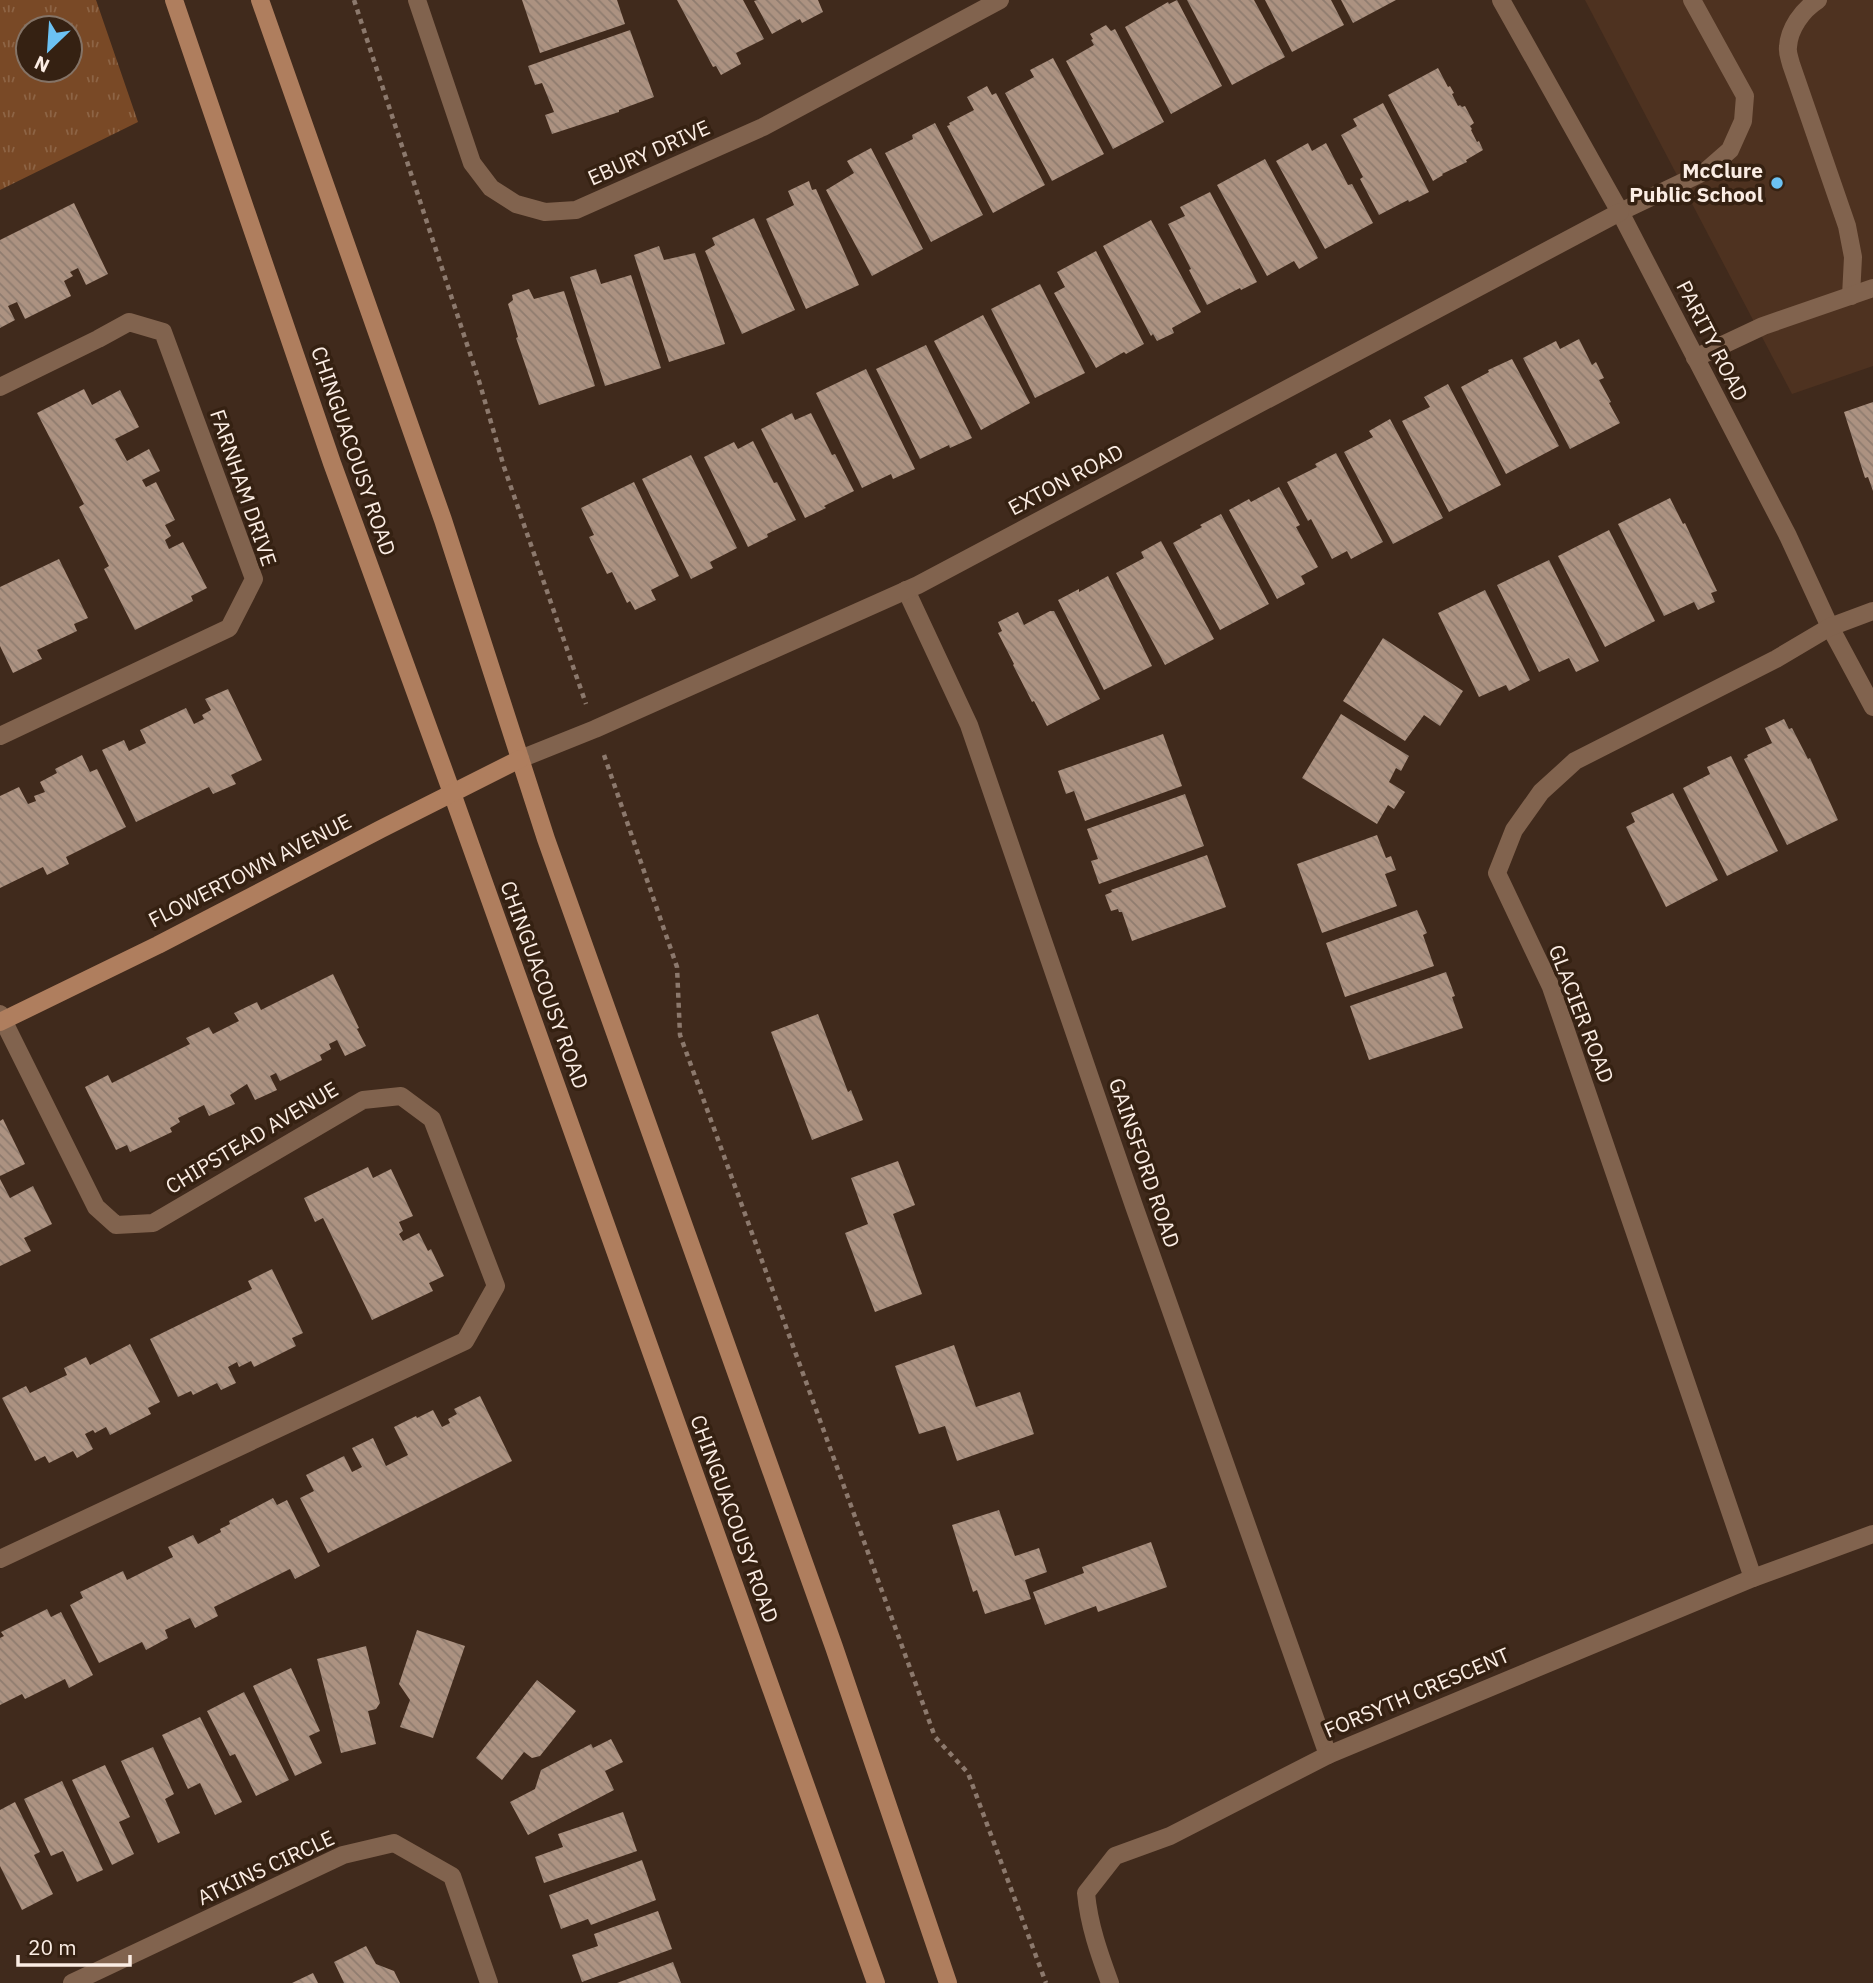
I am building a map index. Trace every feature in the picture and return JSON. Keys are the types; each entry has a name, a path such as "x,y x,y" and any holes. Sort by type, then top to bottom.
{"main road":[{"name":"CHINGUACOUSY ROAD","path":"174,0 328,450 876,1983"},
{"path":"260,0 443,520 560,878 834,1647 948,1983"},
{"name":"FLOWERTOWN AVENUE","path":"1,1019 158,945 520,759"}],"street":[{"name":"EBURY DRIVE","path":"417,0 472,163 491,187 516,204 545,212 576,210 763,127 1000,0"},
{"name":"PARITY ROAD","path":"1501,0 1620,212 1788,536 1830,627 1873,707"},
{"name":"EXTON ROAD","path":"520,759 595,729 906,590 1620,212 1706,171 1730,150 1744,121 1745,96 1692,0"},
{"path":"1818,0 1802,14 1793,30 1788,48 1791,64 1847,226 1853,257 1851,296"},
{"path":"1695,358 1763,326 1873,288"},
{"name":"FARNHAM DRIVE","path":"0,387 129,322 163,332 254,579 229,628 0,736"},
{"name":"GAINSFORD ROAD","path":"906,590 970,725 1134,1206 1328,1755"},
{"name":"GLACIER ROAD","path":"1752,1578 1550,987 1497,873 1514,830 1541,792 1574,761 1776,659 1830,627 1873,611"},
{"name":"CHIPSTEAD AVENUE","path":"0,1559 465,1341 496,1286 432,1119 401,1096 363,1100 153,1223 116,1225 96,1207 1,1019"},
{"name":"FORSYTH CRESCENT","path":"1110,1983 1094,1939 1086,1893 1115,1856 1170,1836 1328,1755 1752,1578 1873,1534"},
{"name":"ATKINS CIRCLE","path":"72,1983 343,1855 394,1843 452,1875 489,1983"}],"path":[{"path":"354,0 479,381 504,467 575,670"},
{"path":"610,772 677,967 680,1035 935,1737 968,1773 1046,1983"}],"shaded area":[{"name":"McClure Public School","path":"1585,0 1873,0 1873,366 1792,394"}],"green space":[{"path":"0,0 96,0 138,122 0,190"}],"building":[{"path":"522,0 617,0 625,24 540,53"},
{"path":"677,0 743,0 764,39 736,53 741,64 721,75 716,66 713,67"},
{"path":"818,0 823,12 802,23 800,19 772,34 754,1"},
{"path":"1177,0 1222,86 1171,114 1125,27 1168,2 1169,4"},
{"path":"1187,0 1254,0 1285,57 1232,85"},
{"path":"1265,0 1331,0 1344,25 1292,52"},
{"path":"1341,0 1396,0 1353,23"},
{"path":"1106,25 1111,31 1115,29 1164,122 1113,149 1066,61 1094,45 1090,34"},
{"path":"630,30 654,97 619,112 552,134 545,115 554,112 542,83 535,85 528,66"},
{"path":"1053,58 1104,154 1052,181 1005,93 1034,77 1030,70"},
{"path":"1438,68 1454,93 1452,94 1458,106 1465,106 1474,123 1470,126 1471,130 1483,150 1433,181 1388,95"},
{"path":"987,86 992,95 996,93 1045,185 993,213 947,126 974,110 967,97"},
{"path":"1383,103 1429,192 1379,215 1341,135 1357,126 1353,119"},
{"path":"935,123 983,215 931,242 885,153 913,139 912,135"},
{"path":"1308,143 1312,151 1326,143 1348,185 1352,184 1373,223 1325,249 1276,161"},
{"path":"871,148 923,249 872,276 826,190 854,173 847,161"},
{"path":"1265,159 1318,258 1299,269 1294,261 1267,276 1217,185"},
{"path":"809,181 812,190 816,189 859,285 806,309 766,219 794,205 788,191"},
{"path":"1210,192 1257,282 1207,305 1168,224 1185,216 1180,207"},
{"path":"74,203 108,274 86,285 78,268 70,272 73,276 64,281 71,296 25,319 17,302 8,306 15,320 0,328 0,240"},
{"path":"754,218 795,310 742,334 705,251 715,245 712,238"},
{"path":"1151,220 1201,312 1172,328 1174,333 1157,341 1153,334 1151,336 1103,246"},
{"path":"659,246 664,260 695,253 725,344 669,362 634,255"},
{"path":"1096,251 1144,344 1096,368 1054,293 1065,287 1057,272"},
{"path":"596,269 601,284 631,275 661,368 605,386 570,277"},
{"path":"1040,284 1085,373 1035,398 991,309"},
{"path":"529,289 534,299 564,291 595,386 539,405 516,338 518,337 508,304 513,300 512,295"},
{"path":"983,315 1030,403 981,430 934,341"},
{"path":"1579,339 1592,365 1596,362 1604,378 1599,380 1620,423 1570,449 1523,358 1556,341 1560,349"},
{"path":"926,345 972,438 950,448 949,445 920,459 876,369"},
{"path":"1512,359 1559,446 1506,474 1461,387"},
{"path":"866,369 915,469 893,479 891,474 862,488 816,393"},
{"path":"1448,384 1501,485 1449,512 1402,421 1430,407 1424,397"},
{"path":"84,389 92,405 120,390 139,427 115,439 127,461 149,449 160,471 142,480 146,487 156,482 175,520 165,525 171,536 165,540 169,549 183,542 207,588 191,596 193,601 135,630 104,569 109,566 79,507 84,504 37,413"},
{"path":"1873,402 1873,491 1868,477 1865,478 1844,412"},
{"path":"792,413 795,420 811,413 854,491 805,518 761,429"},
{"path":"1390,419 1443,518 1393,544 1344,452 1373,437 1369,431"},
{"path":"753,441 796,520 748,547 704,457 734,442 738,449"},
{"path":"1336,453 1383,542 1351,559 1347,551 1332,559 1287,482 1317,467 1315,464"},
{"path":"691,455 737,548 710,562 713,568 691,579 642,479"},
{"path":"634,482 679,576 651,590 656,600 635,610 630,601 627,603 612,572 607,574 589,537 594,535 581,508"},
{"path":"1279,487 1300,525 1296,527 1318,567 1301,576 1305,584 1277,599 1229,510"},
{"path":"1670,498 1683,524 1685,523 1717,591 1711,593 1715,602 1698,610 1694,602 1664,616 1618,524"},
{"path":"1221,514 1269,604 1220,630 1173,543"},
{"path":"1609,530 1655,621 1605,647 1558,556"},
{"path":"1161,541 1214,639 1165,665 1116,573 1144,558 1141,552"},
{"path":"59,559 88,618 74,624 77,631 37,650 42,659 13,673 0,646 0,587"},
{"path":"1549,560 1599,661 1576,672 1569,658 1539,672 1497,585"},
{"path":"1108,576 1152,666 1104,690 1058,600"},
{"path":"1485,590 1530,680 1509,691 1506,685 1479,697 1438,613"},
{"path":"1054,611 1100,699 1047,726 1013,665 998,633 1002,631 998,622 1018,612 1024,625"},
{"path":"1383,638 1463,691 1440,726 1424,715 1405,741 1343,701"},
{"path":"228,689 262,760 231,775 236,784 213,794 209,787 136,822 102,750 124,740 129,751 146,743 140,730 186,708 194,724 204,719 202,715 211,710 205,699"},
{"path":"1341,714 1409,756 1401,771 1396,768 1389,782 1405,792 1394,809 1388,805 1377,824 1302,778"},
{"path":"1784,719 1789,729 1792,728 1808,759 1810,758 1838,820 1787,845 1744,759 1772,743 1765,728"},
{"path":"1163,734 1182,786 1085,821 1074,791 1066,794 1058,771"},
{"path":"82,755 90,772 97,769 126,827 66,857 69,864 47,875 43,867 0,888 0,796 19,787 28,804 36,801 34,796 45,792 40,782 57,773 55,769"},
{"path":"1731,756 1778,851 1727,876 1683,788 1710,774 1707,767"},
{"path":"1673,793 1718,880 1666,907 1626,827 1635,822 1631,813"},
{"path":"1185,794 1204,846 1099,884 1091,861 1098,859 1087,829"},
{"path":"1377,835 1386,858 1391,856 1396,870 1385,874 1397,906 1322,933 1297,864"},
{"path":"1207,855 1226,907 1132,941 1122,912 1118,909 1111,911 1105,895 1112,892 1111,890"},
{"path":"1417,910 1427,933 1423,935 1434,966 1345,997 1326,943"},
{"path":"1446,972 1463,1028 1369,1060 1350,1006"},
{"path":"333,974 366,1046 345,1056 337,1040 329,1044 331,1049 320,1055 322,1060 280,1081 276,1073 270,1076 277,1090 255,1100 247,1084 230,1095 235,1104 209,1116 204,1105 178,1118 180,1122 170,1128 172,1132 130,1152 127,1145 116,1150 85,1087 108,1075 112,1083 190,1044 186,1038 209,1027 213,1034 239,1021 234,1013 257,1002 261,1010"},
{"path":"818,1014 848,1092 851,1090 863,1120 812,1140 771,1032"},
{"path":"3,1119 25,1164 0,1176 0,1121"},
{"path":"898,1161 915,1205 893,1214 922,1294 875,1312 845,1233 868,1224 851,1178"},
{"path":"368,1167 373,1178 391,1169 413,1216 399,1222 403,1231 399,1234 403,1241 419,1233 428,1251 431,1249 444,1276 429,1283 433,1291 372,1320 323,1218 315,1222 304,1198"},
{"path":"0,1179 10,1198 33,1186 52,1224 24,1238 31,1251 0,1266"},
{"path":"272,1269 303,1333 292,1338 296,1346 254,1367 251,1361 239,1367 237,1362 228,1367 236,1383 221,1390 217,1383 193,1395 191,1391 178,1397 150,1339 252,1289 248,1281"},
{"path":"130,1344 160,1402 148,1408 151,1414 110,1435 106,1427 95,1433 93,1430 85,1434 93,1449 77,1458 73,1451 49,1463 45,1456 35,1461 2,1398 26,1386 30,1393 67,1375 64,1368 86,1357 90,1365"},
{"path":"954,1345 976,1407 1020,1392 1034,1434 957,1461 945,1426 919,1434 895,1366"},
{"path":"480,1396 512,1461 328,1553 300,1498 314,1491 306,1475 344,1456 352,1472 362,1467 352,1448 373,1438 386,1466 408,1455 394,1427 433,1410 442,1427 450,1423 448,1419 457,1414 454,1409"},
{"path":"273,1498 277,1505 287,1500 320,1566 295,1579 290,1569 214,1607 218,1616 195,1628 190,1618 165,1630 168,1638 146,1650 142,1642 99,1663 70,1605 83,1598 80,1592 123,1571 127,1580 173,1557 168,1547 193,1535 198,1544 221,1532 220,1529 230,1524 229,1521"},
{"path":"999,1510 1015,1556 1039,1548 1047,1572 1025,1580 1031,1599 985,1614 977,1590 973,1592 952,1525"},
{"path":"1151,1542 1167,1587 1098,1612 1096,1606 1045,1625 1033,1592 1084,1573 1082,1567"},
{"path":"47,1609 51,1617 61,1612 93,1675 69,1688 65,1679 25,1699 22,1694 0,1705 0,1638 4,1636 1,1632"},
{"path":"417,1630 465,1646 433,1738 400,1727 410,1700 399,1684"},
{"path":"366,1646 380,1703 376,1709 368,1711 376,1744 341,1753 317,1659"},
{"path":"291,1668 320,1731 309,1736 322,1763 295,1776 253,1686"},
{"path":"537,1680 576,1711 540,1756 532,1758 524,1752 502,1780 476,1758"},
{"path":"244,1692 289,1780 256,1796 235,1754 230,1756 207,1711"},
{"path":"200,1717 242,1802 215,1815 200,1783 188,1789 162,1735"},
{"path":"611,1739 623,1762 605,1771 614,1790 528,1835 510,1802 535,1789 541,1770 591,1744 593,1748"},
{"path":"153,1747 174,1794 165,1799 180,1833 158,1843 121,1761"},
{"path":"105,1765 130,1817 119,1822 134,1854 112,1865 72,1780"},
{"path":"62,1781 103,1870 77,1882 63,1851 51,1856 24,1799"},
{"path":"15,1802 40,1852 34,1855 53,1894 22,1910 0,1866 0,1810"},
{"path":"623,1812 637,1851 544,1883 535,1857 563,1847 558,1834"},
{"path":"642,1860 656,1900 591,1925 588,1919 561,1929 549,1895"},
{"path":"658,1911 672,1949 582,1982 572,1955 598,1946 594,1934"},
{"path":"366,1946 376,1964 394,1971 400,1983 344,1983 334,1962"},
{"path":"673,1962 681,1983 617,1983"},
{"path":"313,1973 318,1983 292,1983"}],"place":[{"name":"McClure Public School","path":"1777,183"}]}
